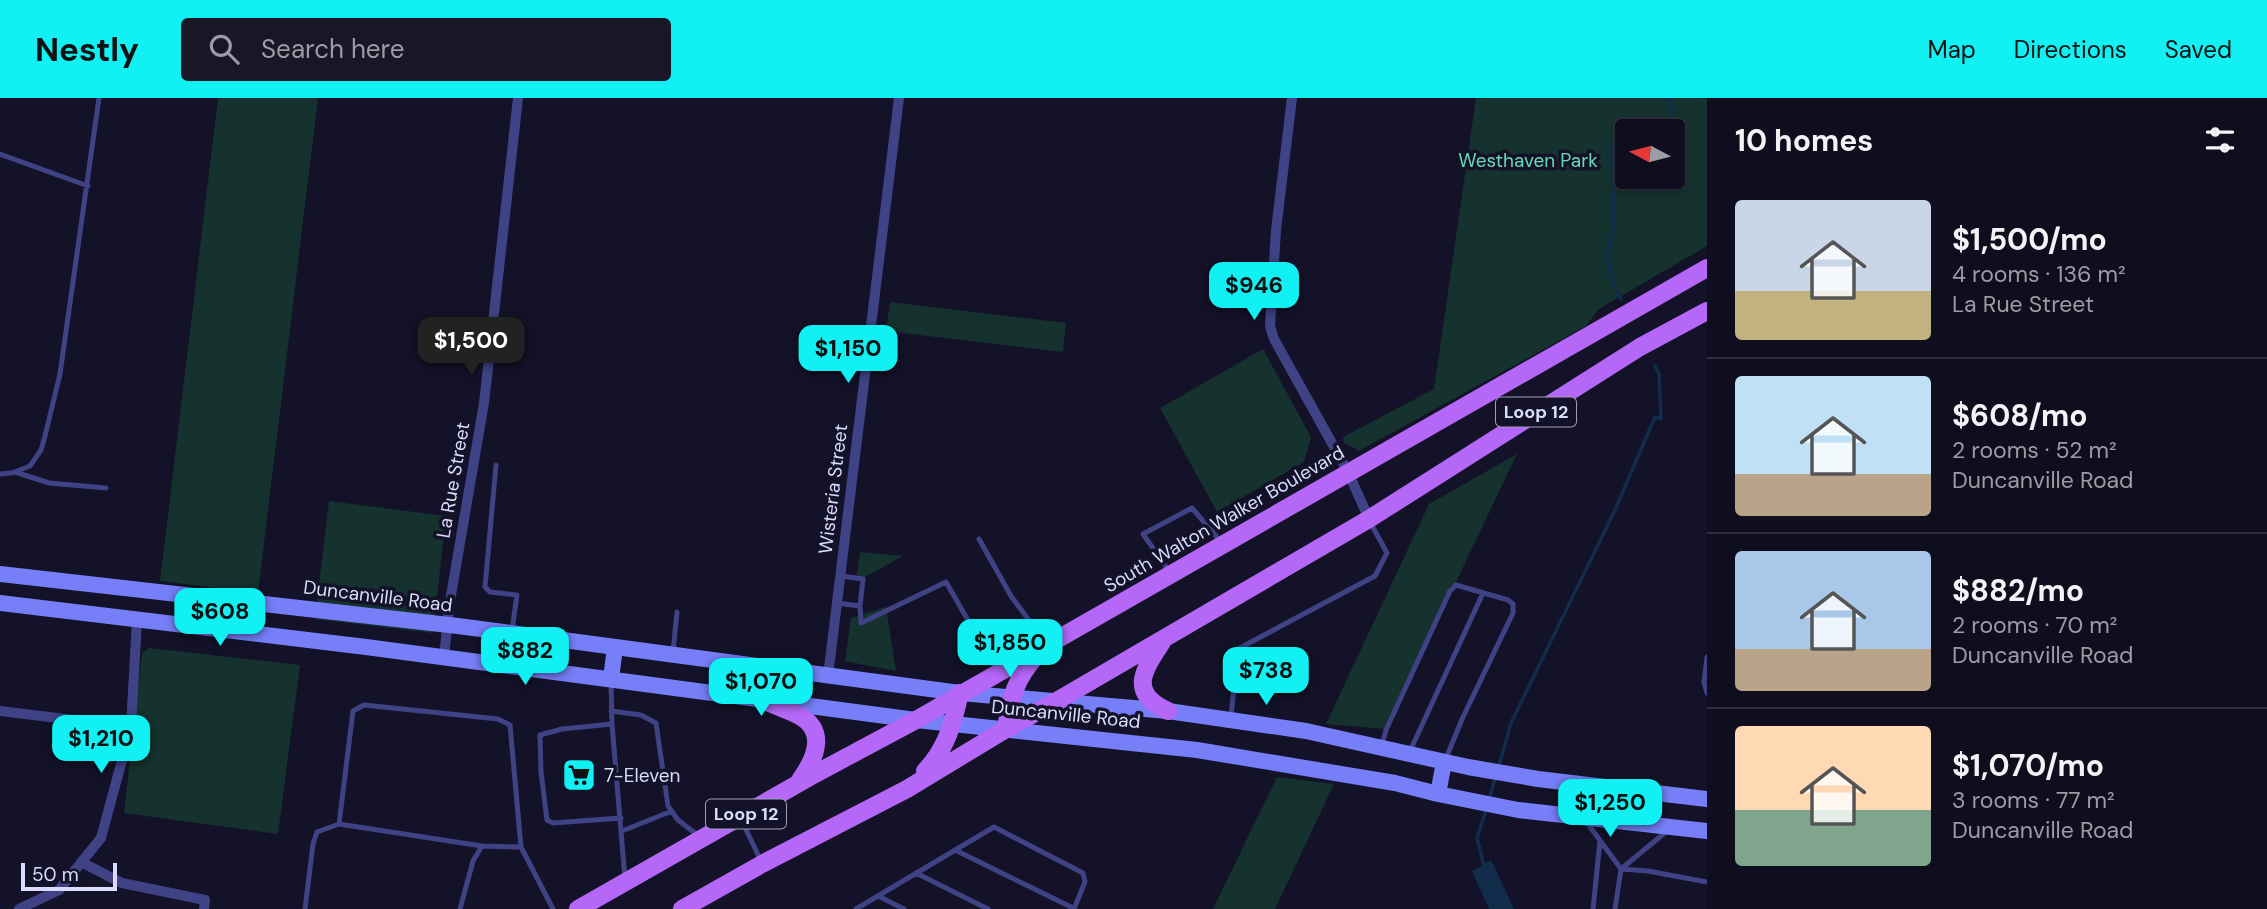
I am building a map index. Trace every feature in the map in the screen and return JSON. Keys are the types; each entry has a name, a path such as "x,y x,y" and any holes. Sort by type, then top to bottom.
{"main road":[{"name":"South Walton Walker Boulevard","path":"578,909 916,720 1707,268"},
{"name":"Loop 12","path":"682,909 762,864 908,789 1006,729 1368,519 1629,354 1707,311"},
{"name":"Duncanville Road","path":"0,574 512,633 960,693 1168,711 1306,731 1468,767 1707,799"},
{"name":"Duncanville Road","path":"0,603 916,720 1223,753 1395,783 1518,810 1707,831"},
{"path":"1166,637 1146,666 1142,680 1144,695 1153,705 1168,711"},
{"path":"1006,729 1016,683 1024,669 1047,644"},
{"path":"611,679 615,647"},
{"path":"908,789 938,757 946,743 960,693"},
{"path":"764,700 802,717 817,736 811,765 796,785"},
{"path":"1442,795 1444,762"}],"street":[{"name":"La Rue Street","path":"444,658 447,625 484,403 518,98"},
{"name":"Wisteria Street","path":"828,676 899,98"},
{"path":"1292,98 1276,230 1270,326 1274,339 1348,472 1368,519"},
{"path":"19,909 59,890 101,838 131,727 137,620"},
{"path":"0,711 131,727"},
{"path":"82,862 122,883 205,900 204,909"}],"lane":[{"path":"0,474 30,466 41,450 46,436 61,374 99,98"},
{"path":"0,154 88,186"},
{"path":"496,465 485,587 490,592 517,595 512,633"},
{"path":"15,472 49,483 106,488"},
{"path":"1171,573 1143,534 1192,508 1222,544"},
{"path":"1231,720 1238,649 1376,576 1387,552 1368,519"},
{"path":"979,539 1012,596 1047,644"},
{"path":"840,576 863,579 861,623 946,582 998,672"},
{"path":"1381,748 1385,730 1450,591 1456,585 1508,600 1513,604 1513,613 1462,717 1444,762"},
{"path":"1409,754 1483,593"},
{"path":"836,603 860,606"},
{"path":"672,656 677,612"},
{"path":"1707,657 1704,682 1707,693"},
{"path":"611,679 611,711 626,882"},
{"path":"339,824 353,711 364,705 498,719 510,725 520,847 553,909"},
{"path":"611,711 641,715 656,723 668,806 678,820 702,839"},
{"path":"612,724 562,729 540,735 541,772 547,820 552,823 621,818"},
{"path":"622,831 671,811"},
{"path":"740,817 762,864"},
{"path":"1582,817 1621,869 1707,882"},
{"path":"305,909 313,844 317,832 339,824 482,846 520,847"},
{"path":"856,909 916,873 955,850 994,827 1083,873 1086,882 1073,909 955,850"},
{"path":"1615,909 1621,869 1672,827"},
{"path":"1593,909 1600,841"},
{"path":"460,909 473,861 482,846"},
{"path":"916,873 988,909"},
{"path":"878,896 904,909"}],"green space":[{"path":"218,98 318,98 258,593 160,581"},
{"name":"Westhaven Park","path":"1476,98 1707,98 1707,246 1599,309 1586,326 1359,451 1344,443 1343,437 1434,389"},
{"path":"890,302 1066,323 1063,352 886,331"},
{"path":"1263,349 1311,437 1304,462 1217,512 1160,408"},
{"path":"1517,454 1386,729 1326,724 1429,504"},
{"path":"329,501 446,516 433,633 315,619"},
{"path":"860,552 903,556 856,582"},
{"path":"886,607 896,671 845,661 851,618"},
{"path":"149,648 300,665 278,834 124,813 142,653"},
{"path":"1277,777 1334,784 1275,909 1213,909"}],"water":[{"path":"1491,860 1514,909 1489,909 1472,871"}],"waterway":[{"path":"1668,98 1673,119"},
{"path":"1615,142 1610,152 1614,184 1613,227 1607,259 1613,283 1621,299"},
{"path":"1498,769 1511,723 1615,510 1655,417 1661,419 1659,374 1655,366"},
{"path":"1489,799 1496,776"},
{"path":"1484,866 1477,838 1486,810"}],"place":[{"name":"7-Eleven","path":"579,775"}]}
